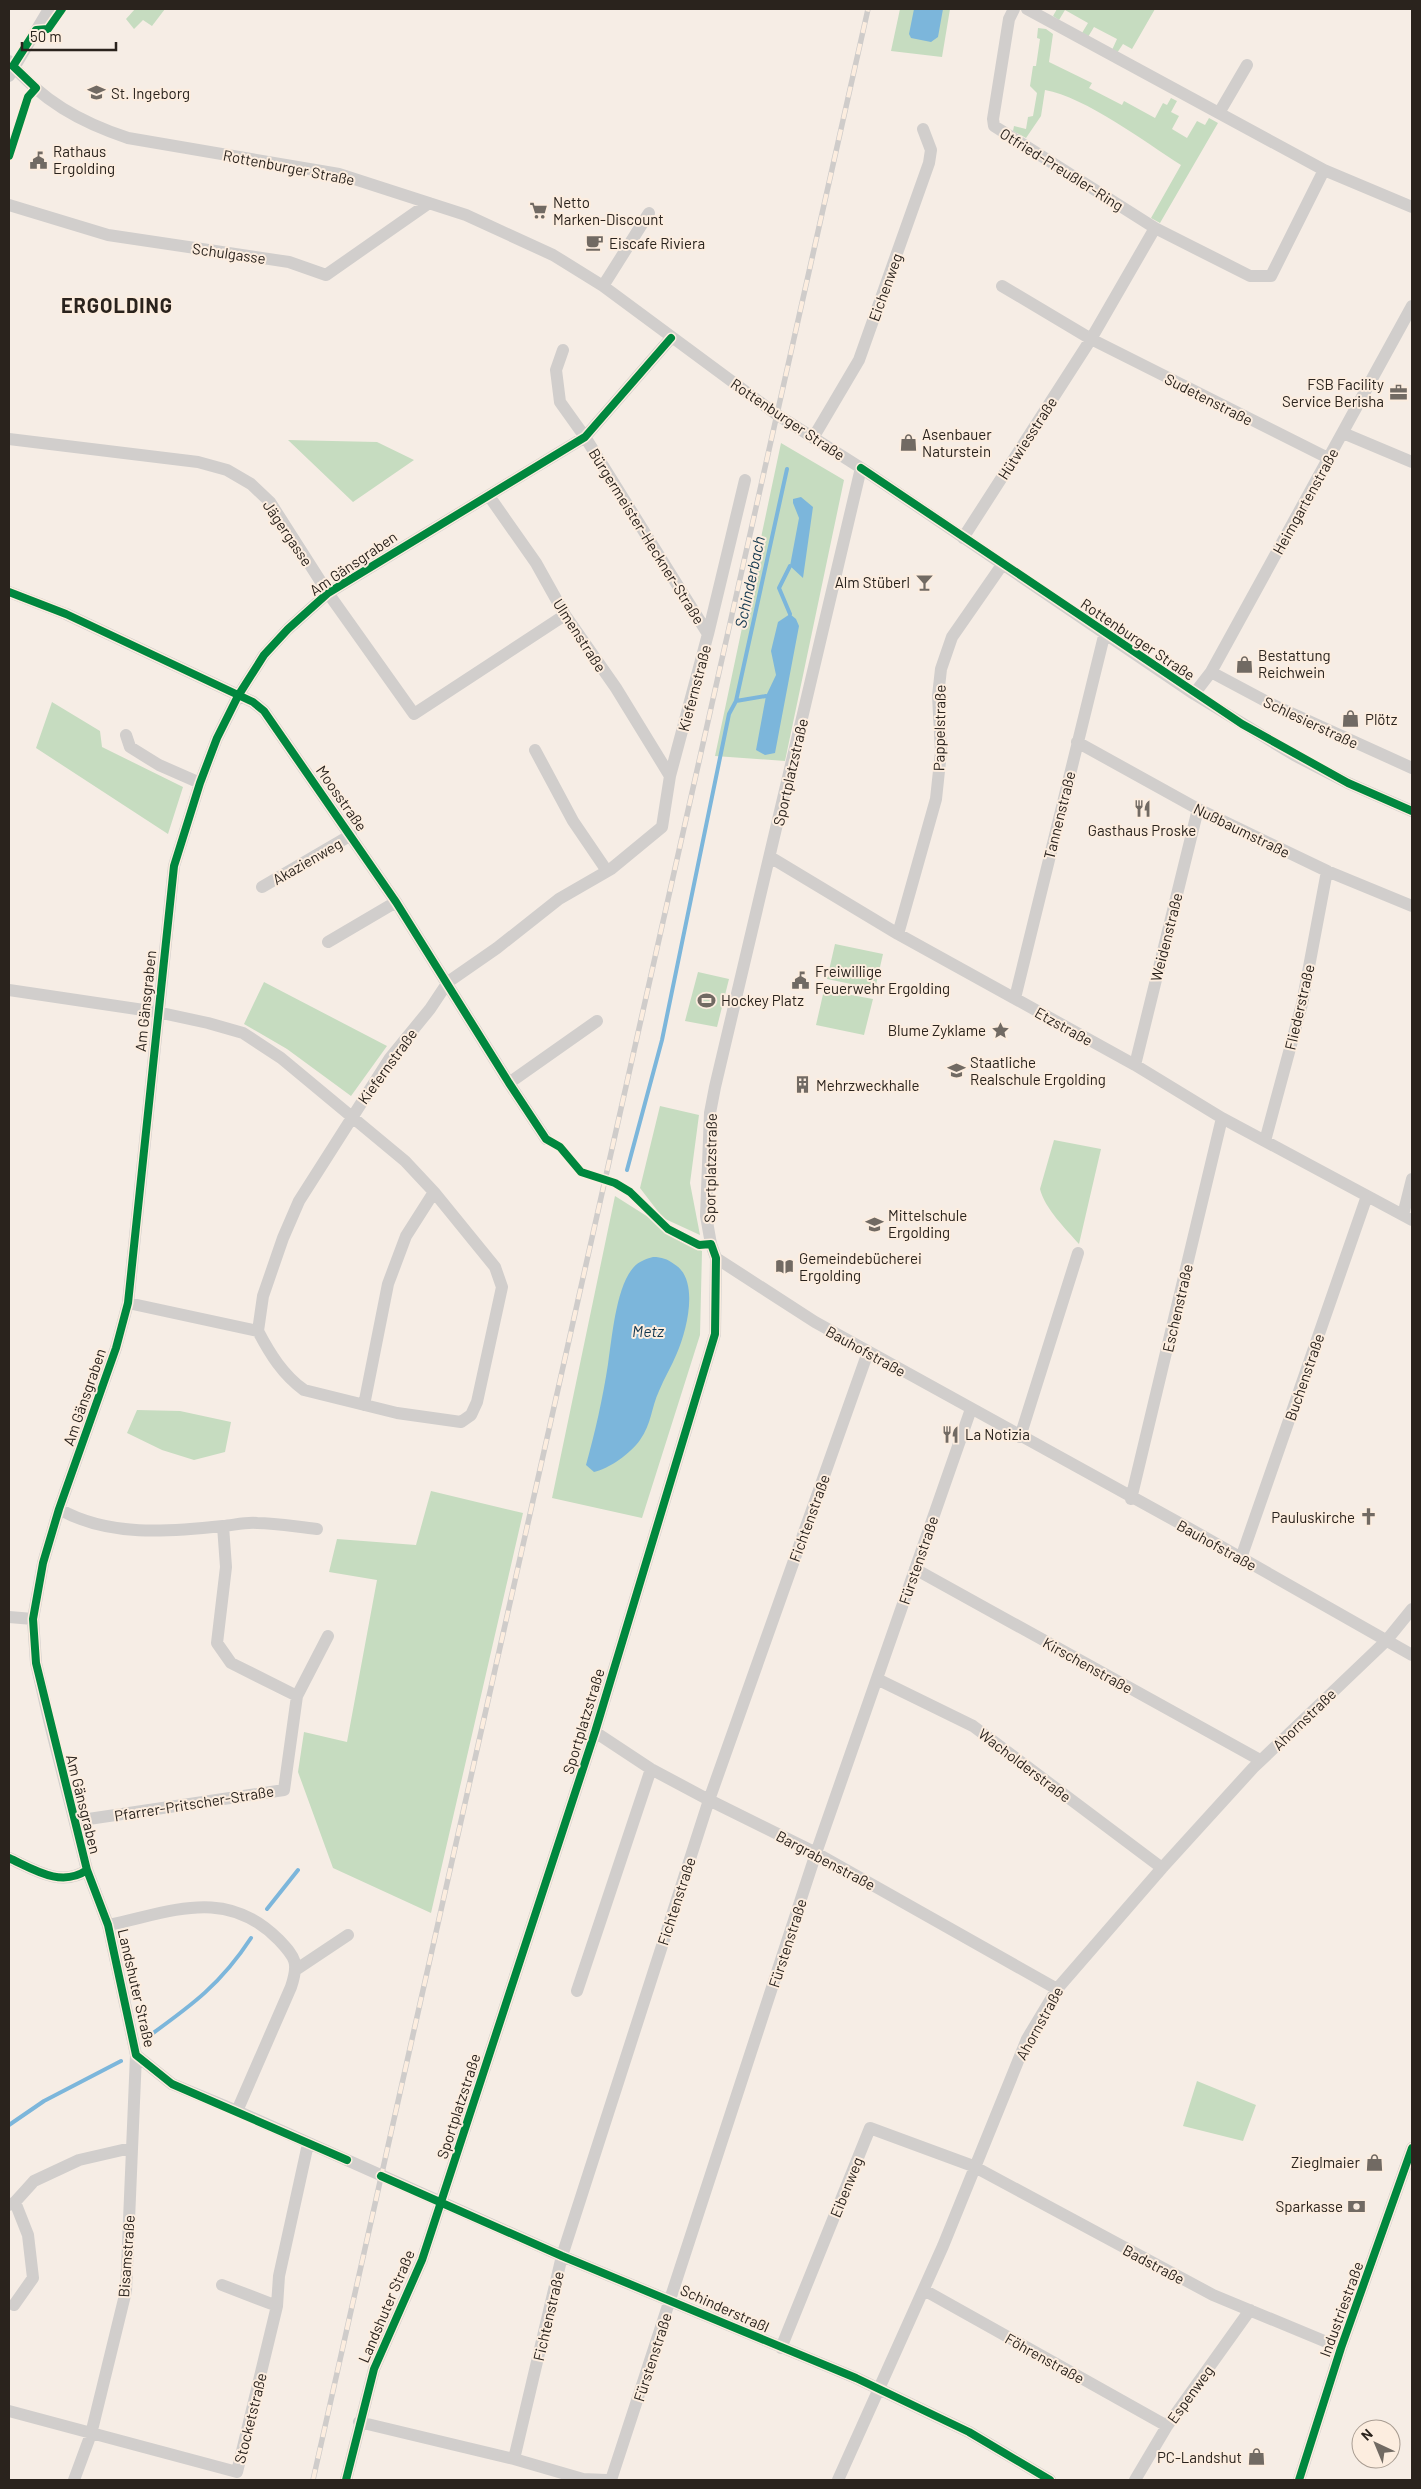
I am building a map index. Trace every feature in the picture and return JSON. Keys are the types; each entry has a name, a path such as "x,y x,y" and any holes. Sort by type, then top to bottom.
{"street":[{"path":"10,68 49,9"},
{"name":"Otfried-Preußler-Ring","path":"1014,9 1009,19 993,119 994,126 1155,228 1250,276 1271,276 1324,170"},
{"path":"1027,9 1324,170 1412,207"},
{"path":"1220,113 1247,65"},
{"name":"Rottenburger Straße","path":"10,68 50,102 74,116 128,138 339,174 429,202 498,228 553,255 603,286 672,338 813,438 861,468 1002,565 1106,632 1194,694 1294,755 1348,783 1412,811"},
{"name":"Eichenweg","path":"813,438 859,360 929,163 931,150 923,129"},
{"name":"Schulgasse","path":"9,205 108,235 289,262 326,275 429,202"},
{"path":"603,286 649,213"},
{"name":"Hütwiesstraße","path":"963,538 1091,339 1155,228"},
{"path":"1002,286 1091,339"},
{"name":"Heimgartenstraße","path":"1194,694 1211,672 1412,306"},
{"name":"Am Gänsgraben","path":"87,1870 36,1664 33,1619 43,1563 59,1509 116,1348 128,1303 157,1012 174,866 200,783 217,738 238,696 264,655 288,629 328,593 585,437 672,338"},
{"name":"Sudetenstraße","path":"1091,339 1328,458"},
{"name":"Bürgermeister-Heckner-Straße","path":"563,350 556,370 560,402 585,437 708,634"},
{"path":"1343,433 1412,462"},
{"name":"Jägergasse","path":"9,439 198,462 227,470 251,484 270,502 328,593 414,714 565,615"},
{"name":"Sportplatzstraße","path":"440,2201 595,1732 716,1334 716,1258 711,1244 706,1216 710,1113 714,1087 861,468"},
{"name":"Kiefernstraße","path":"258,1331 263,1296 299,1200 390,1058 430,1009 448,982 497,948 559,899 607,871 662,827 670,776 708,634 745,480"},
{"name":"Ulmenstraße","path":"489,496 536,563 565,615 616,688 670,776"},
{"name":"Pappelstraße","path":"898,934 936,799 941,752 938,696 941,669 952,637 1002,565"},
{"name":"Moosstraße","path":"9,592 66,614 252,702 264,711 396,902 448,982 509,1084 546,1139"},
{"name":"Tannenstraße","path":"1015,998 1077,742 1106,632"},
{"name":"Schlesierstraße","path":"1211,672 1271,704 1412,768"},
{"path":"126,735 130,747 159,765 200,783"},
{"name":"Nußbaumstraße","path":"1077,742 1198,808 1327,871 1412,906"},
{"path":"535,750 572,821 607,871"},
{"name":"Weidenstraße","path":"1135,1065 1198,808"},
{"name":"Akazienweg","path":"262,887 351,835"},
{"name":"Etzstraße","path":"770,857 898,934 1135,1065 1222,1118 1408,1217"},
{"name":"Fliederstraße","path":"1265,1141 1302,1004 1327,871"},
{"path":"328,942 396,902"},
{"path":"9,990 157,1012 208,1022 243,1033 281,1058 404,1161 434,1192 472,1237 500,1278 502,1287 477,1402 471,1415 461,1422 397,1413 322,1396 304,1390 292,1381 276,1362 258,1331 128,1303"},
{"path":"509,1084 597,1021"},
{"name":"Eschenstraße","path":"1131,1498 1222,1118"},
{"path":"1408,1217 1412,1179"},
{"path":"364,1404 388,1284 406,1236 434,1192"},
{"name":"Buchenstraße","path":"1240,1558 1367,1196"},
{"path":"1020,1437 1078,1253"},
{"name":"Bauhofstraße","path":"716,1258 815,1322 1412,1655"},
{"name":"Fichtenstraße","path":"514,2459 562,2256 709,1800 868,1352"},
{"name":"Fürstenstraße","path":"611,2480 816,1853 971,1409"},
{"path":"59,1509 72,1516 99,1525 134,1531 223,1526 256,1522 317,1529"},
{"path":"223,1526 226,1567 218,1643 231,1663 297,1696 328,1636"},
{"name":"Kirschenstraße","path":"915,1569 1260,1760"},
{"name":"Ahornstraße","path":"838,2480 924,2290 973,2166 1027,2039 1057,1989 1162,1868 1260,1760 1386,1641 1412,1609"},
{"path":"9,1617 33,1619"},
{"name":"Wacholderstraße","path":"877,1679 973,1726 1162,1868"},
{"name":"Pfarrer-Pritscher-Straße","path":"75,1821 284,1790 297,1696"},
{"name":"Bargrabenstraße","path":"595,1732 651,1769 816,1853 1057,1989"},
{"path":"577,1991 651,1769"},
{"path":"9,1858 49,1876 66,1878 81,1874 87,1870"},
{"name":"Landshuter Straße","path":"87,1870 108,1925 136,2055 172,2084 381,2176"},
{"path":"108,1925 190,1908 223,1907 243,1913 264,1926 291,1954 297,1969"},
{"path":"237,2111 297,1969 348,1935"},
{"name":"Bisamstraße","path":"74,2480 92,2434 126,2291 136,2055"},
{"name":"Eibenweg","path":"781,2348 870,2128 973,2166"},
{"name":"Stocketstraße","path":"9,2411 236,2476 277,2306 278,2276 308,2144"},
{"path":"14,2305 33,2278 28,2235 12,2204 34,2181 79,2160 132,2148"},
{"name":"Industriestraße","path":"1299,2480 1341,2348 1412,2148"},
{"name":"Badstraße","path":"973,2166 1213,2295 1341,2348"},
{"name":"Schinderstraßl","path":"381,2176 562,2256 670,2299 880,2390 969,2432 1050,2480"},
{"name":"Landshuter Straße","path":"346,2480 359,2422 374,2369 422,2260 440,2201"},
{"path":"222,2285 277,2306"},
{"name":"Föhrenstraße","path":"924,2290 1166,2426"},
{"name":"Espenweg","path":"1135,2480 1166,2426 1250,2310"},
{"path":"359,2422 514,2459 583,2479 606,2480"}],"green space":[{"path":"135,9 165,9 152,26 143,20 134,29 126,19"},
{"path":"900,9 950,9 942,57 891,51"},
{"path":"1057,9 1155,9 1132,49 1123,44 1117,53 1112,50 1117,39 1094,27 1088,37 1082,33 1088,23 1065,10 1059,20 1053,16"},
{"path":"1038,28 1046,29 1053,34 1049,62 1092,83 1089,88 1122,105 1124,101 1155,118 1163,103 1167,105 1171,98 1177,101 1171,112 1179,116 1172,129 1187,138 1197,121 1205,125 1209,118 1218,123 1160,223 1151,218 1181,165 1114,121 1078,101 1045,90 1041,116 1026,138 1013,131 1014,126 1026,129 1028,117 1033,116 1037,93 1030,86 1033,66 1036,66 1040,39 1037,38"},
{"path":"288,440 377,442 414,460 353,502"},
{"path":"781,443 844,480 785,761 715,756"},
{"path":"52,702 100,731 102,747 183,787 168,834 36,748"},
{"path":"835,944 883,954 875,989 827,979"},
{"name":"Hockey Platz","path":"698,972 729,979 717,1027 685,1021"},
{"path":"264,982 387,1046 351,1096 287,1049 244,1024"},
{"path":"824,990 873,999 864,1035 816,1025"},
{"path":"660,1106 699,1115 690,1183 700,1235 663,1218 640,1188"},
{"path":"1054,1140 1101,1149 1079,1244 1046,1204 1040,1189"},
{"path":"615,1196 702,1251 700,1335 642,1518 552,1498"},
{"path":"137,1410 180,1411 231,1422 225,1452 194,1460 162,1450 127,1433"},
{"path":"431,1491 523,1513 431,1913 333,1868 298,1772 304,1732 347,1742 377,1580 329,1572 337,1539 416,1545"},
{"path":"1197,2081 1256,2105 1243,2141 1183,2126"}],"water":[{"path":"914,9 943,9 938,37 931,42 911,38 909,34"},
{"path":"801,497 813,507 803,578 790,566 799,518 793,499"},
{"path":"790,614 796,619 799,626 775,753 765,755 756,750 766,696 776,675 771,651 778,622"},
{"name":"Metz","path":"653,1257 659,1257 674,1264 682,1271 687,1281 689,1306 681,1343 656,1397 647,1428 640,1440 619,1460 606,1468 594,1472 586,1465 596,1428 613,1328 622,1288 633,1268 640,1262"}],"waterway":[{"name":"Schinderbach","path":"736,701 787,469"},
{"path":"790,566 779,588 790,614"},
{"path":"627,1170 662,1040 729,714 736,701 766,696"},
{"name":"Schinderbach","path":"267,1909 298,1870"},
{"name":"Schinderbach","path":"149,2036 205,1993 240,1954 251,1938"},
{"name":"Schinderbach","path":"9,2125 44,2101 121,2061"}],"railway":[{"path":"313,2480 868,9"}],"cycle path":[{"path":"9,156 28,97 36,88 13,66 36,30 48,29 62,9"},
{"path":"347,2160 172,2084 136,2055 108,1925 87,1870 36,1663 33,1619 43,1563 59,1509 116,1348 128,1303 174,866 200,783 217,738 238,696 264,655 288,629 328,593 585,437 671,338"},
{"path":"861,468 1242,724 1348,783 1412,811"},
{"path":"9,592 66,614 253,702 264,711 396,902 546,1139 560,1147 581,1172 615,1183 630,1192 668,1229 699,1245 711,1244 716,1258 715,1334 595,1732 422,2260 374,2369 346,2480"},
{"path":"9,1858 47,1875 57,1877 77,1875 87,1870"},
{"path":"1299,2480 1341,2348 1412,2148"},
{"path":"381,2176 562,2256 856,2378 969,2432 1050,2480"}],"place":[{"name":"St. Ingeborg","path":"97,93"},
{"name":"Rathaus Ergolding","path":"39,160"},
{"name":"Netto Marken-Discount","path":"539,211"},
{"name":"Eiscafe Riviera","path":"595,243"},
{"name":"FSB Facility Service Berisha","path":"1398,393"},
{"name":"Asenbauer Naturstein","path":"908,443"},
{"name":"Alm Stüberl","path":"924,582"},
{"name":"Bestattung Reichwein","path":"1244,664"},
{"name":"Plötz","path":"1351,719"},
{"name":"Gasthaus Proske","path":"1142,809"},
{"name":"Freiwillige Feuerwehr Ergolding","path":"801,980"},
{"name":"Hockey Platz","path":"707,1000"},
{"name":"Blume Zyklame","path":"1000,1030"},
{"name":"Staatliche Realschule Ergolding","path":"956,1071"},
{"name":"Mehrzweckhalle","path":"802,1085"},
{"name":"Mittelschule Ergolding","path":"874,1224"},
{"name":"Gemeindebücherei Ergolding","path":"785,1267"},
{"name":"La Notizia","path":"951,1434"},
{"name":"Pauluskirche","path":"1369,1517"},
{"name":"Zieglmaier","path":"1374,2162"},
{"name":"Sparkasse","path":"1357,2206"},
{"name":"PC-Landshut","path":"1256,2457"}],"district":[{"name":"ERGOLDING","path":"117,305"}]}
